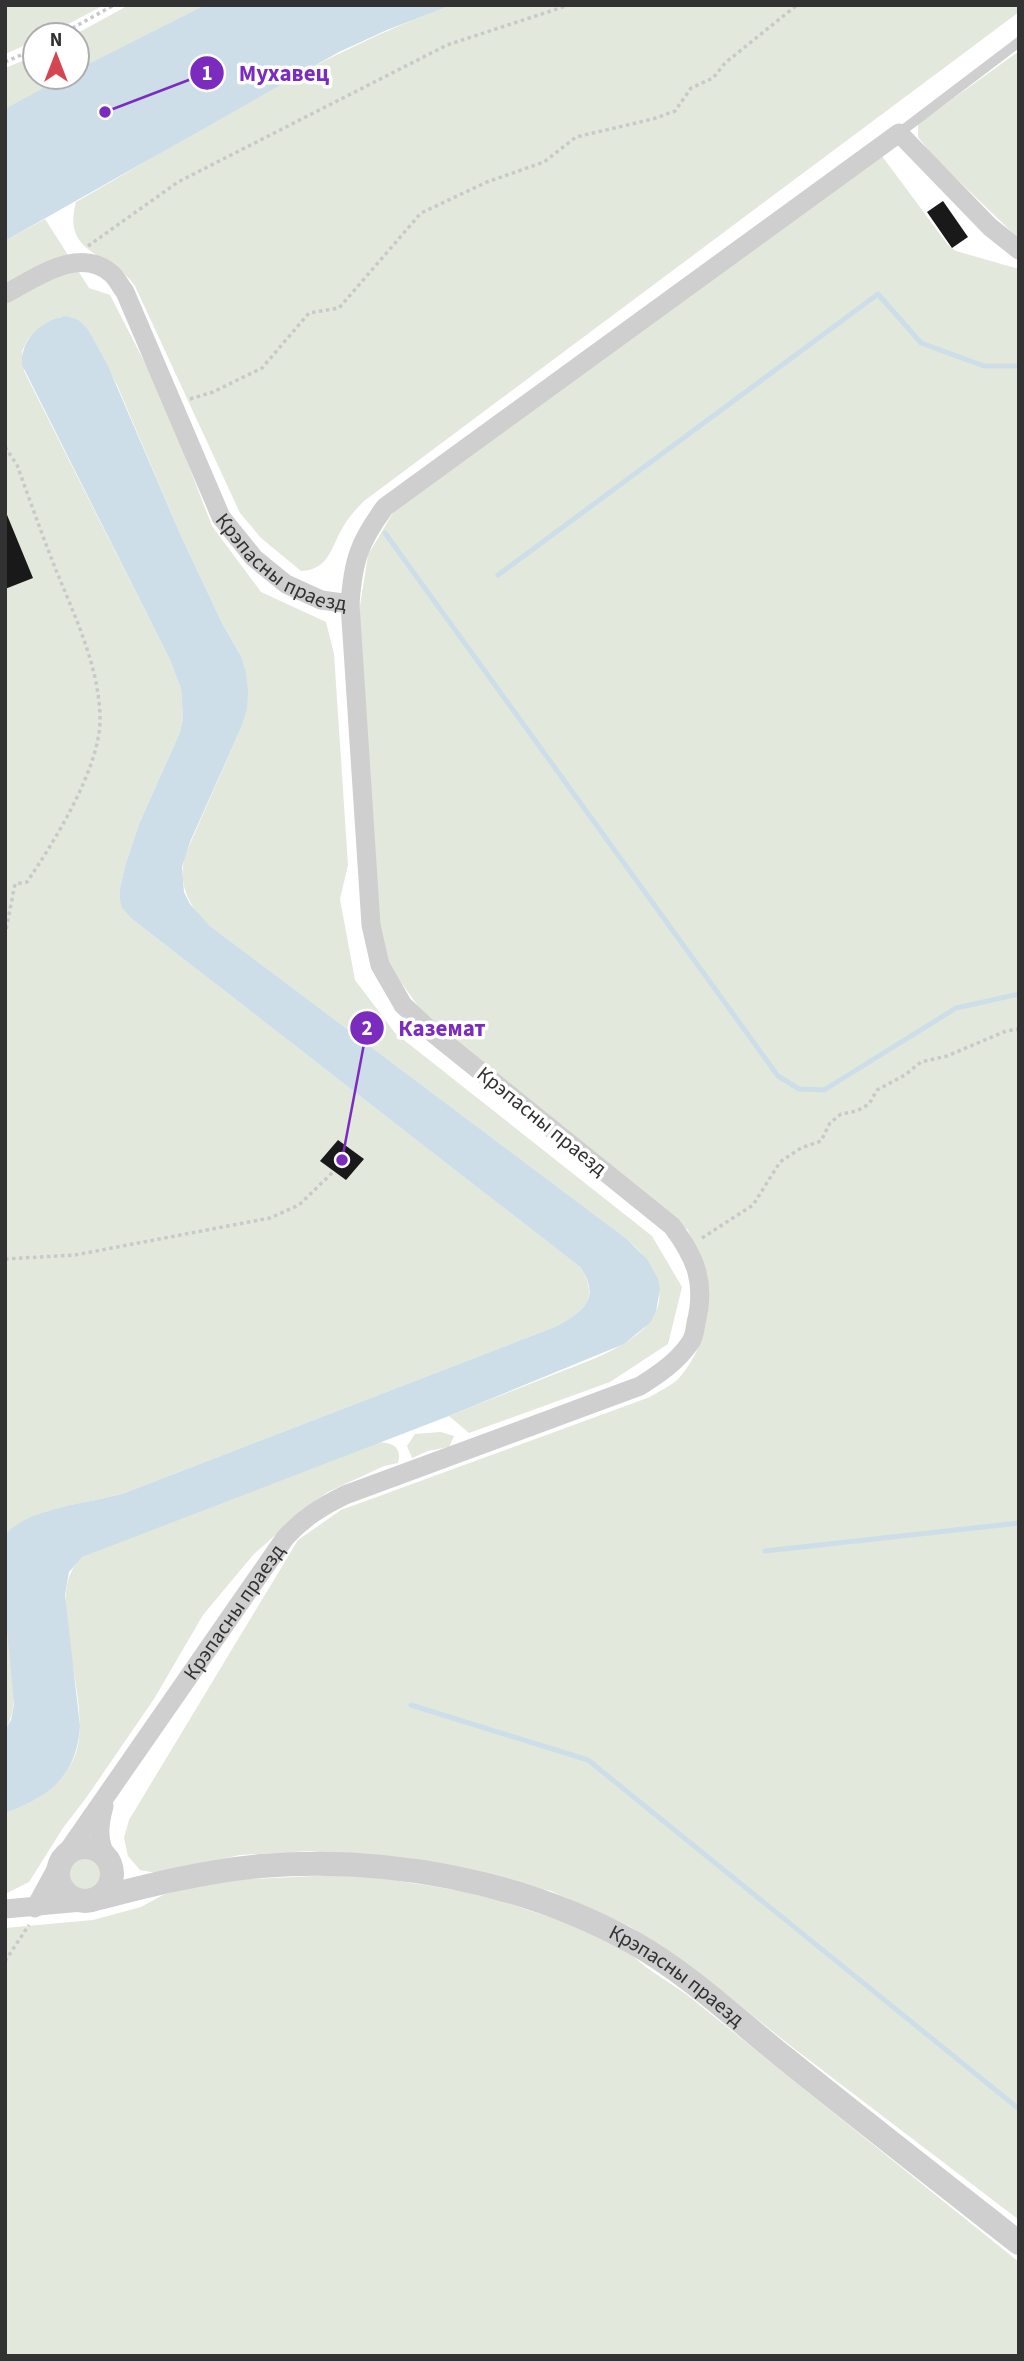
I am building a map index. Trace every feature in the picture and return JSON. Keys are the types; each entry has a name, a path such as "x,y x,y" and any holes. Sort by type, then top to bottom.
{"street":[{"path":"350,604 357,554 368,529 385,506 899,133 990,227 1019,250"},
{"name":"Крэпасны праезд","path":"35,1908 62,1859 285,1538 299,1522 315,1510 345,1495 640,1386 667,1368 692,1341 699,1313 700,1283 688,1247 672,1226 434,1034 403,1005 380,965 371,925 350,604 321,600 286,584 254,558 221,517 125,292 112,274 97,266 80,262 64,263"},
{"path":"5,294 64,263"},
{"path":"109,1792 99,1833 102,1846 107,1858 113,1875 111,1883 91,1900 67,1895 61,1888 58,1881 62,1859 82,1847 100,1851 107,1858 138,1878 163,1882"},
{"name":"Крэпасны праезд","path":"5,1909 35,1908 91,1900 163,1882 260,1866 315,1863 405,1870 538,1900 602,1926 665,1962 1009,2242"}],"lane":[{"path":"899,133 1019,42"}],"path":[{"path":"85,21 114,5"},
{"path":"64,263 178,182 447,45 569,5"},
{"path":"174,405 213,392 262,368 309,313 339,308 421,213 487,182 544,162 576,138 653,119 674,111 691,88 713,78 725,63 797,5"},
{"path":"5,447 16,465 79,625 95,681 100,719 94,755 69,813 52,845 27,882 15,884 5,935"},
{"path":"688,1247 753,1205 780,1163 801,1148 821,1142 830,1123 841,1114 857,1111 869,1104 877,1090 905,1075 921,1062 947,1056 986,1038 1019,1029"},
{"path":"5,1259 75,1255 270,1218 299,1205 334,1171"},
{"path":"5,1961 27,1930 35,1908"}],"shaded area":[{"path":"5,5 104,5 74,21 21,21 21,47 5,54"},
{"path":"129,5 205,5 91,64 91,26"},
{"path":"205,5 452,5 339,52 5,241 5,109 38,91 91,91 91,63"},
{"path":"452,5 1019,5 1019,12 364,501 345,523 323,562 318,567 301,571 261,538 240,513 135,286 114,266 82,243 76,233 73,220 76,202 307,70 403,24"},
{"path":"1019,51 1019,239 934,157 918,137 918,124"},
{"path":"21,62 21,91 42,91 5,114 5,68"},
{"path":"879,152 948,245 956,251 1019,269 1019,2220 689,1965 629,1926 551,1891 466,1871 311,1851 240,1855 157,1873 140,1870 128,1856 124,1838 129,1820 298,1540 341,1510 650,1397 678,1379 694,1356 705,1328 708,1298 705,1270 688,1230 425,1016 388,964 374,910 359,612 368,555 394,511"},
{"path":"45,219 89,288 110,295 161,394 212,526 261,592 326,622 334,654 348,865 340,899 355,980 395,1033 652,1236 682,1287 668,1344 610,1382 469,1433 449,1416 584,1363 624,1344 641,1332 653,1317 659,1301 657,1282 645,1258 627,1239 210,926 190,902 183,876 185,855 241,728 241,656 223,625 182,538 117,385 88,329 79,320 60,317 40,327 28,339 22,351 24,371 170,660 181,689 183,718 180,732 139,824 125,866 120,901 132,919 580,1267 589,1287 589,1295 582,1309 557,1326 127,1492 31,1517 5,1535 5,241"},
{"path":"66,316 79,320 88,329 108,366 182,538 223,625 241,656 246,673 247,709 241,728 190,842 182,867 184,892 190,904 210,926 627,1239 647,1259 658,1279 660,1289 656,1312 650,1323 624,1344 449,1416 82,1557 69,1572 65,1595 80,1726 78,1743 67,1771 58,1782 35,1800 5,1813 5,1730 11,1720 14,1704 5,1609 5,1535 16,1525 45,1512 127,1492 557,1326 582,1309 589,1295 589,1287 580,1267 132,919 122,908 120,888 125,866 139,824 180,732 183,718 181,689 170,660 22,365 25,347 34,332 57,318"},
{"path":"441,1432 454,1436 449,1447 428,1451 412,1458 407,1446 415,1434"},
{"path":"379,1442 396,1447 399,1454 398,1463 384,1466 328,1492 309,1505 253,1555 203,1615 154,1699 63,1828 29,1882 5,1894 5,1813 35,1800 60,1780 72,1762 79,1739 79,1711 66,1619 66,1592 73,1569 89,1552"},
{"path":"5,1609 14,1671 14,1704 5,1730"},
{"path":"86,1851 102,1858 109,1874 102,1890 86,1897 70,1890 63,1874 70,1858"},
{"path":"356,1874 480,1894 582,1928 627,1951 686,1994 1019,2262 1019,2356 5,2356 5,1928 93,1920 141,1907 163,1895 200,1884"}],"building":[{"path":"943,201 968,237 952,248 927,212"},
{"path":"5,510 33,578 5,589"},
{"path":"338,1140 364,1159 346,1180 320,1161"}],"waterway":[{"path":"498,575 878,294 921,343 984,366 1019,366"},
{"path":"385,533 778,1076 799,1089 824,1090 956,1008 1019,994"},
{"path":"765,1551 1019,1523"},
{"path":"411,1705 588,1760 1019,2109"}],"place":[{"name":"Мухавец","path":"105,112"},
{"name":"Каземат","path":"342,1160"}]}
